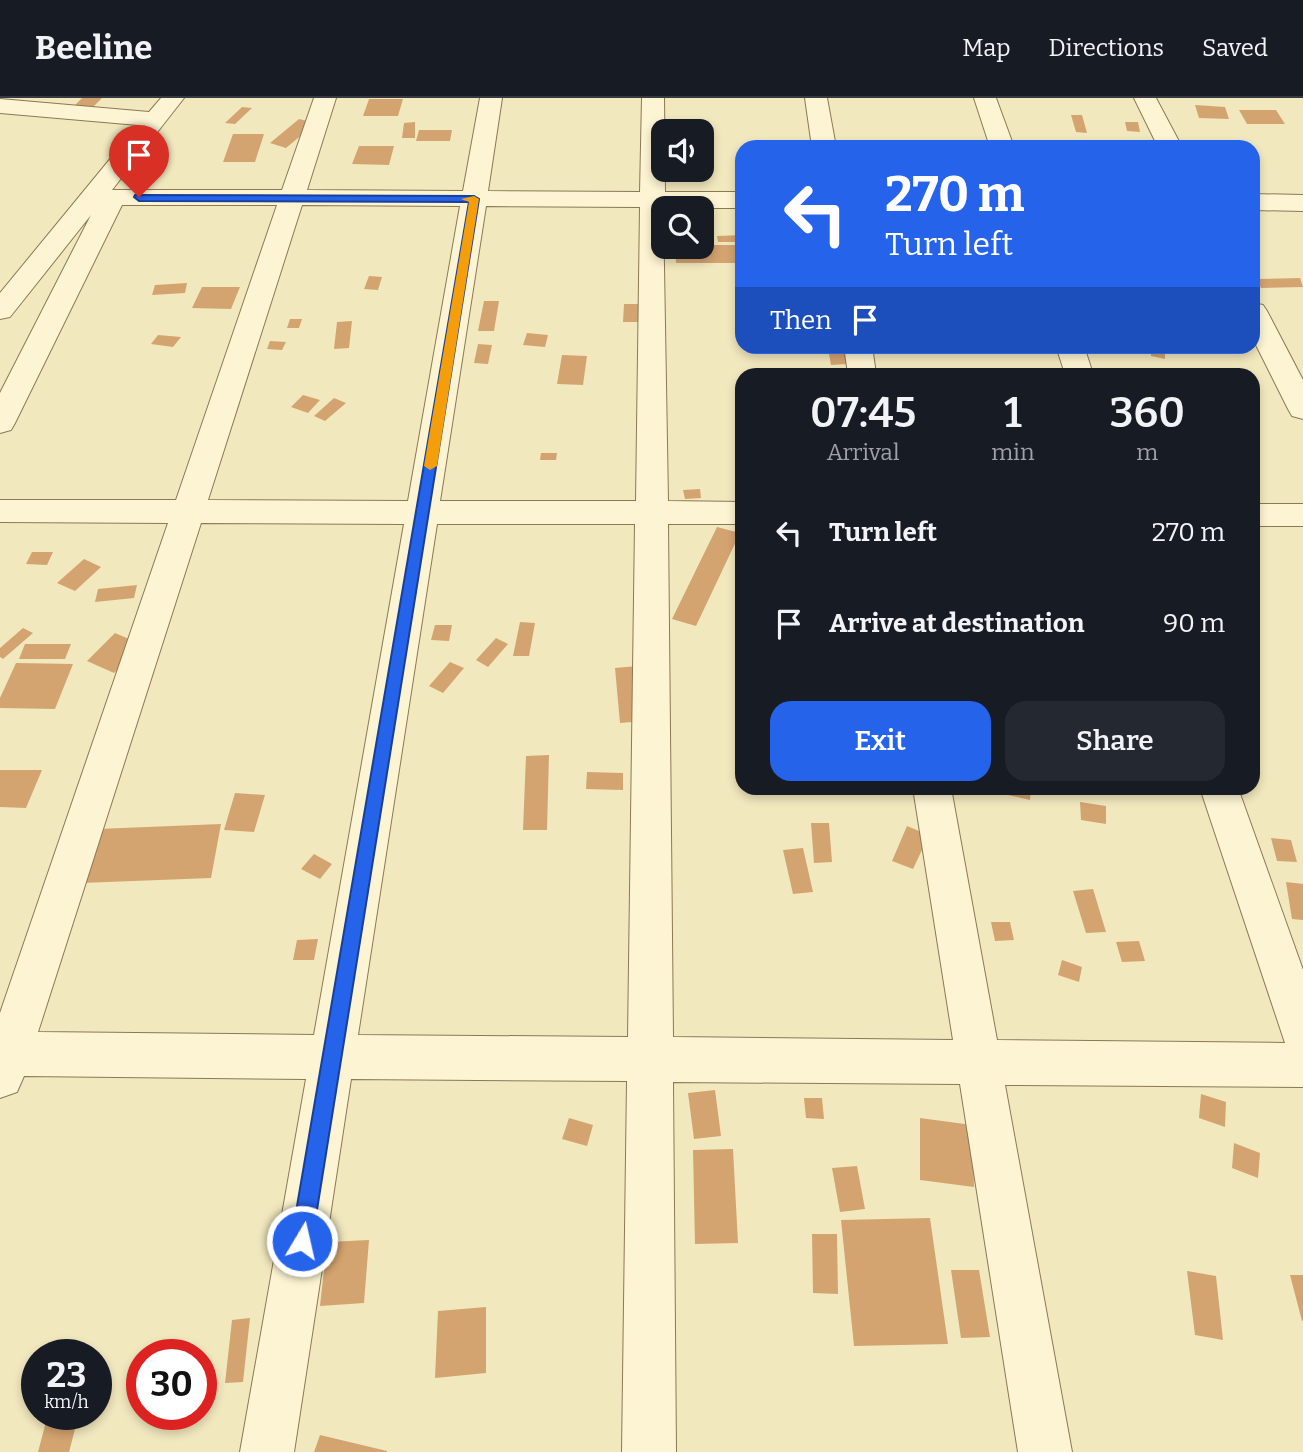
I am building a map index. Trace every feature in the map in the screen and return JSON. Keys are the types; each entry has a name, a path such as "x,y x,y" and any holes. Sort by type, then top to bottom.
{"street":[{"path":"0,311 103,197 173,98"},
{"path":"325,98 3,1062 332,1057 1303,1065"},
{"path":"267,1452 491,98"},
{"path":"652,196 653,98"},
{"path":"816,98 823,140"},
{"path":"985,98 1000,140"},
{"path":"1145,98 1166,140"},
{"path":"0,106 155,120"},
{"path":"103,197 651,200"},
{"path":"0,422 103,197"},
{"path":"714,200 735,200"},
{"path":"1260,202 1303,203"},
{"path":"649,1452 652,259"},
{"path":"1260,325 1303,409"},
{"path":"0,511 735,513"},
{"path":"1260,515 1303,515"},
{"path":"933,795 1045,1452"},
{"path":"1222,795 1303,1033"}],"building":[{"path":"82,98 102,98 93,107 75,105"},
{"path":"369,99 403,99 398,116 363,116"},
{"path":"1195,105 1225,107 1229,119 1199,118"},
{"path":"242,107 252,108 235,124 225,123"},
{"path":"1239,110 1276,110 1285,124 1247,124"},
{"path":"1071,115 1082,115 1087,133 1076,132"},
{"path":"299,119 316,123 286,148 270,143"},
{"path":"415,122 415,138 402,138 404,123"},
{"path":"1125,122 1138,122 1140,132 1127,131"},
{"path":"419,130 452,130 450,141 416,141"},
{"path":"233,134 264,134 255,162 223,162"},
{"path":"359,146 394,146 389,165 352,164"},
{"path":"735,235 735,242 718,242 717,236"},
{"path":"714,245 735,245 735,263 676,263 676,259 714,259"},
{"path":"369,276 382,277 378,290 364,289"},
{"path":"1300,278 1303,287 1261,288 1260,279"},
{"path":"187,283 185,293 152,295 155,285"},
{"path":"202,287 240,287 231,309 192,308"},
{"path":"484,301 499,301 494,331 478,331"},
{"path":"624,304 640,304 639,322 623,322"},
{"path":"290,319 302,319 299,328 287,328"},
{"path":"352,321 349,348 334,349 337,322"},
{"path":"527,333 548,335 545,347 523,345"},
{"path":"158,335 181,337 173,347 151,344"},
{"path":"270,341 286,342 282,350 267,349"},
{"path":"478,344 492,345 488,364 474,363"},
{"path":"829,354 845,354 848,364 831,365"},
{"path":"1165,354 1165,359 1151,356"},
{"path":"562,355 587,356 583,385 557,384"},
{"path":"303,395 320,400 308,413 291,407"},
{"path":"334,398 346,403 325,421 314,416"},
{"path":"541,453 557,453 556,460 540,460"},
{"path":"700,489 701,498 685,499 683,490"},
{"path":"717,527 735,532 735,544 696,626 672,619"},
{"path":"32,552 53,552 47,565 26,564"},
{"path":"84,559 101,567 75,591 57,583"},
{"path":"137,585 134,598 95,602 98,589"},
{"path":"520,622 535,623 529,656 513,656"},
{"path":"435,625 452,625 449,641 431,640"},
{"path":"23,628 33,633 3,659 0,657 0,648"},
{"path":"115,633 143,645 114,673 87,661"},
{"path":"496,638 508,644 488,667 476,660"},
{"path":"25,644 71,644 65,659 19,659"},
{"path":"450,662 464,668 443,693 429,686"},
{"path":"16,663 73,664 55,709 0,708 0,698"},
{"path":"638,666 644,721 620,723 615,668"},
{"path":"549,755 547,830 523,830 526,756"},
{"path":"0,770 42,770 26,808 0,807"},
{"path":"587,772 623,773 623,790 586,789"},
{"path":"235,793 265,795 254,832 224,830"},
{"path":"1008,795 1030,795 1030,800"},
{"path":"1080,802 1106,806 1106,824 1081,820"},
{"path":"811,823 829,823 832,862 814,863"},
{"path":"221,824 211,878 82,883 97,829"},
{"path":"907,826 929,835 913,869 892,861"},
{"path":"1271,838 1291,840 1297,862 1277,861"},
{"path":"803,848 813,892 793,894 783,850"},
{"path":"314,854 332,864 320,879 301,869"},
{"path":"1286,882 1303,884 1303,920 1292,919"},
{"path":"1093,889 1106,932 1086,933 1073,891"},
{"path":"991,922 1010,922 1014,940 995,941"},
{"path":"318,939 314,960 293,960 297,940"},
{"path":"1139,941 1145,961 1122,962 1116,942"},
{"path":"1062,960 1082,967 1079,982 1058,975"},
{"path":"715,1090 721,1136 694,1139 688,1093"},
{"path":"1201,1094 1226,1102 1225,1127 1199,1118"},
{"path":"804,1098 822,1098 824,1119 806,1118"},
{"path":"569,1118 593,1125 587,1146 562,1139"},
{"path":"920,1118 972,1125 974,1187 920,1180"},
{"path":"1234,1143 1260,1153 1258,1178 1232,1168"},
{"path":"733,1149 738,1243 695,1244 693,1150"},
{"path":"857,1166 865,1209 840,1212 832,1168"},
{"path":"930,1218 948,1344 854,1346 841,1220"},
{"path":"812,1234 837,1234 838,1294 813,1293"},
{"path":"369,1240 364,1303 320,1306 327,1242"},
{"path":"951,1270 979,1270 990,1337 961,1338"},
{"path":"1187,1271 1216,1276 1223,1340 1195,1335"},
{"path":"1290,1275 1303,1275 1303,1321 1302,1321"},
{"path":"486,1307 486,1373 435,1378 438,1311"},
{"path":"250,1318 243,1382 225,1383 232,1320"},
{"path":"44,1430 75,1430 69,1452 38,1452"},
{"path":"320,1435 387,1451 387,1452 314,1452"}],"slow traffic":[{"path":"430,466 474,199 466,199"}],"route":[{"path":"139,197 474,199 302,1241"}]}
